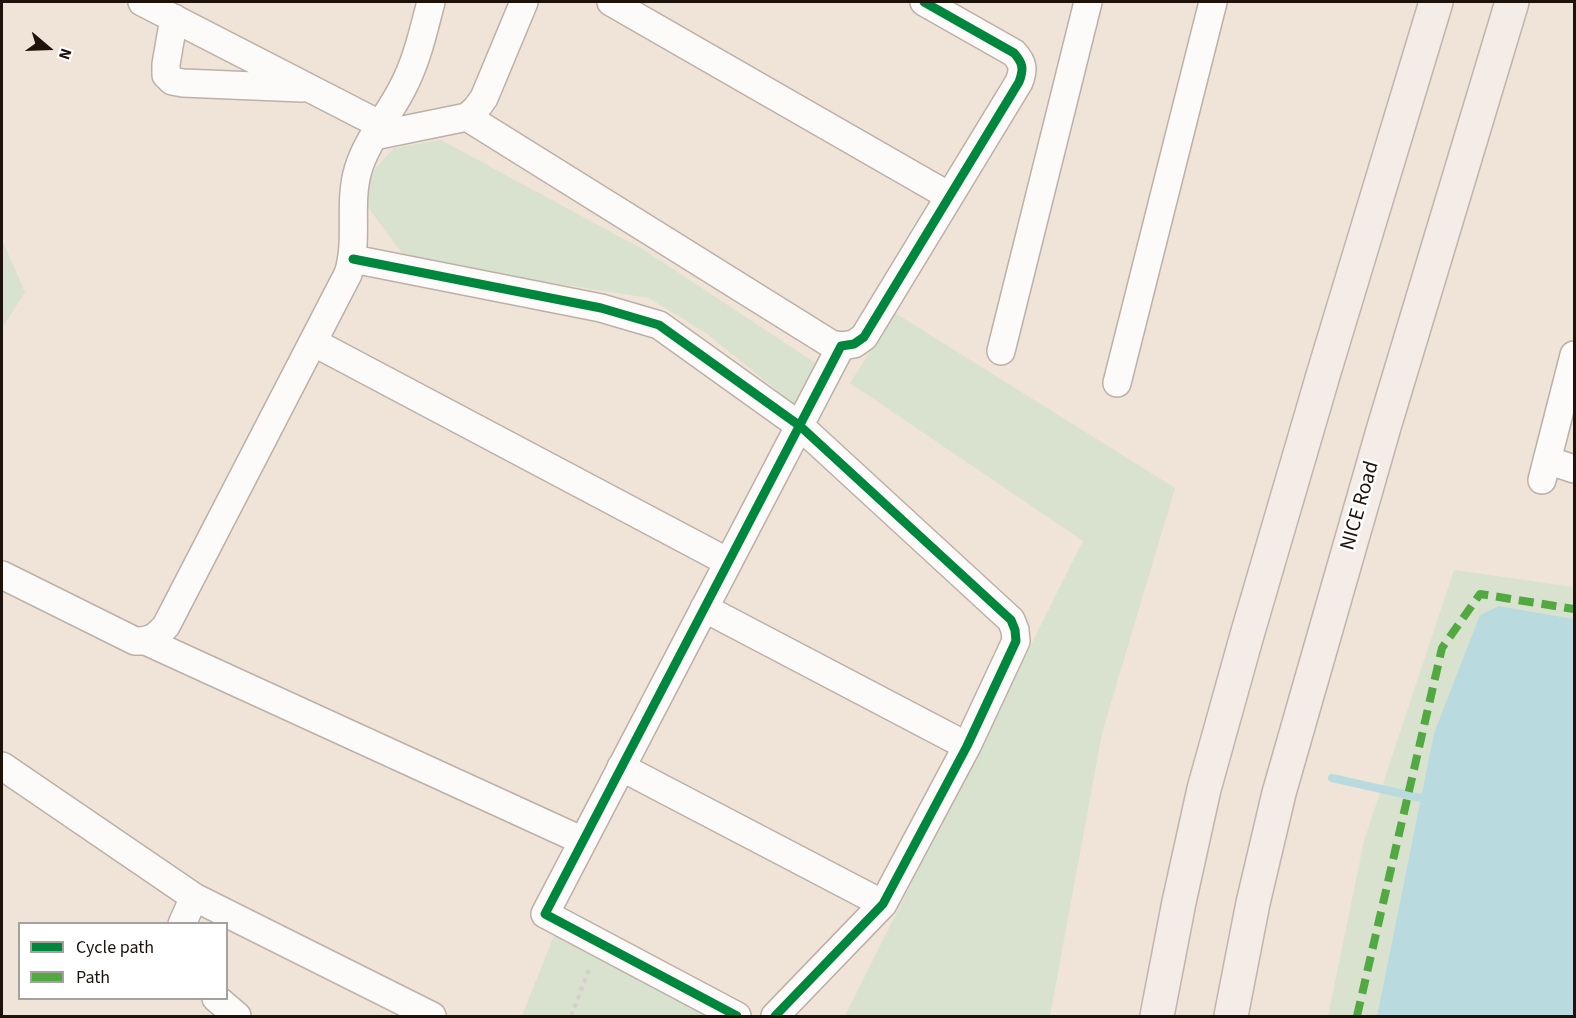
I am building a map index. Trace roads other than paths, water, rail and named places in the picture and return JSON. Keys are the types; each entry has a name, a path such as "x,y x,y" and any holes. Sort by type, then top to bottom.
{"highway":[{"path":"1157,1017 1179,902 1210,767 1323,372 1436,2"},
{"name":"NICE Road","path":"1230,1017 1279,793 1381,437 1512,2"}],"street":[{"path":"142,2 309,88 377,131 467,117 484,98 524,2"},
{"path":"148,642 158,636 166,626 348,274 353,259 354,189 363,156 411,71 431,2"},
{"path":"611,2 950,196"},
{"path":"467,117 831,344 841,346 854,344 864,337 1023,72 1022,62 1014,53 924,2"},
{"path":"1001,351 1088,2"},
{"path":"1117,383 1213,2"},
{"path":"174,18 166,64 166,75 172,81 309,88"},
{"path":"353,259 601,308 659,325 800,426 1011,620 1016,641 967,746 882,904 776,1017"},
{"path":"313,342 728,562"},
{"path":"737,1017 545,914 841,346"},
{"path":"1575,355 1545,470 1575,469"},
{"path":"2,575 135,642 148,642 583,841"},
{"path":"704,608 967,746"},
{"path":"2,766 194,897 432,1017"},
{"path":"621,767 882,904"},
{"path":"183,922 194,897"},
{"path":"217,1000 237,1017"}],"water":[{"path":"1499,606 1574,619 1574,1016 1377,1016 1434,733 1480,615"}],"waterway":[{"path":"1332,778 1430,800"}]}
